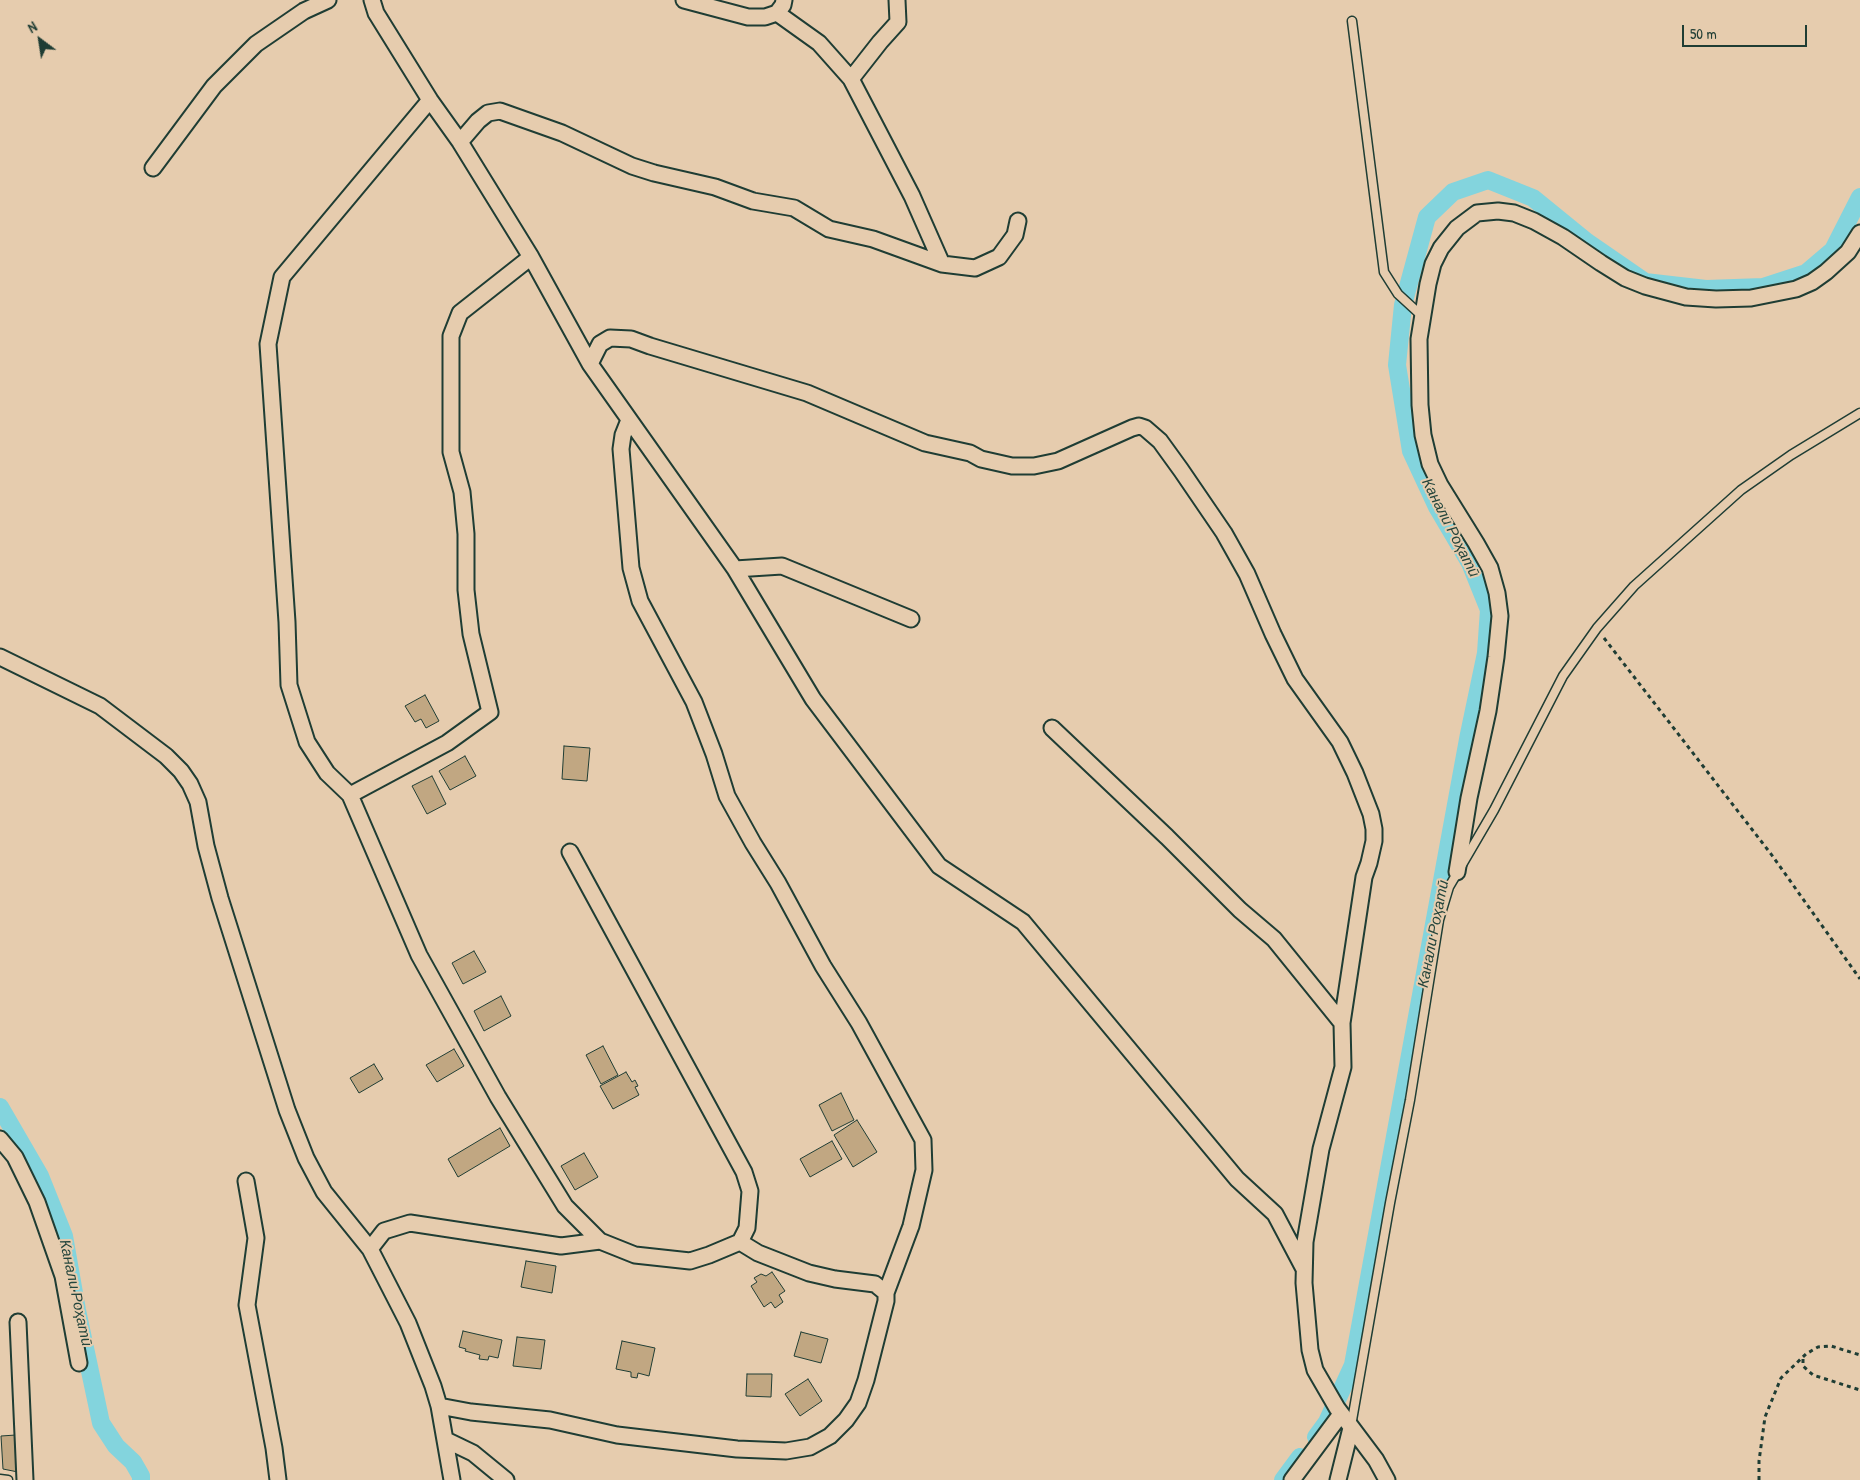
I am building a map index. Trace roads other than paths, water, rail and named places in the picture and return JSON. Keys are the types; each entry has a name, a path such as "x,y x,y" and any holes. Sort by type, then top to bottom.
{"street":[{"path":"153,168 214,86 256,44 304,11 328,0"},
{"path":"372,0 376,13 430,100 460,142 532,257 590,364 735,569 813,699 939,866 1023,922 1238,1179 1275,1214 1304,1268"},
{"path":"684,0 748,17 766,17 781,6 820,43 851,79 912,196 942,264"},
{"path":"851,79 898,22 897,0"},
{"path":"430,100 282,277 268,344 287,622 289,685 307,742 328,773 350,795 419,955 498,1096 565,1206 600,1241 634,1255 690,1261 709,1256 740,1242 747,1228 750,1191 744,1172 570,852"},
{"path":"460,142 478,121 488,113 500,111 562,133 639,168 715,187 753,201 794,208 829,229 873,239 942,264 975,268 999,257 1015,235 1018,221"},
{"path":"1457,872 1469,798 1488,711 1500,616 1497,592 1490,568 1440,485 1430,464 1423,435 1416,311 1433,264 1441,248 1468,218 1485,211 1514,213 1534,221 1563,237 1625,278 1645,286 1686,297 1716,299 1751,298 1796,289 1826,272 1848,252 1860,232"},
{"path":"350,795 447,743 470,729 490,712 471,634 466,590 466,534 462,492 451,452 451,336 460,313 532,257"},
{"path":"590,364 600,344 610,338 631,339 807,393 924,443 970,453 981,459 1012,466 1034,466 1058,461 1139,426 1152,432 1181,470 1224,533 1243,566 1295,679 1340,742 1355,773 1374,829 1374,841 1364,877 1342,1023 1343,1068 1321,1148 1305,1242 1304,1283 1310,1350 1315,1370 1336,1407 1376,1460 1387,1480"},
{"path":"439,1406 471,1412 550,1420 616,1435 737,1450 786,1452 810,1447 830,1436 846,1420 858,1403 866,1380 886,1301 886,1293 911,1226 924,1170 922,1140 859,1023 823,966 778,883 727,796 714,754 694,702 640,601 632,568 621,449 622,435 629,420"},
{"path":"735,569 782,566 911,619"},
{"path":"0,657 100,706 166,756 181,771 190,784 198,802 206,846 220,898 287,1110 306,1158 324,1192 370,1249 408,1323 439,1406 452,1480"},
{"path":"1052,728 1167,837 1240,910 1274,939 1342,1023"},
{"path":"0,1139 15,1157 37,1202 62,1276 79,1363"},
{"path":"246,1181 256,1238 246,1304 274,1448 278,1480"},
{"path":"370,1249 384,1231 410,1223 562,1246 600,1241"},
{"path":"740,1242 758,1253 809,1273 834,1279 876,1284 886,1293"},
{"path":"18,1322 25,1480"},
{"path":"1292,1480 1336,1407"},
{"path":"1338,1480 1351,1428"},
{"path":"446,1440 473,1453 506,1480"}],"lane":[{"path":"1352,21 1384,272 1398,294 1416,311"},
{"path":"1351,1428 1410,1100 1439,920 1446,895 1457,872 1494,810 1563,676 1597,628 1634,586 1741,490 1791,455 1860,413"},
{"path":"0,1479 8,1480"}],"waterway":[{"name":"Канали Роҳатӣ","path":"1316,1437 1327,1422 1353,1365 1469,734 1486,653 1489,610 1470,563 1437,507 1411,451 1397,365 1403,305 1427,217 1453,192 1488,180 1533,198 1587,242 1645,282 1706,289 1763,287 1806,273 1833,250 1860,197"},
{"name":"Канали Роҳатӣ","path":"0,1107 40,1176 64,1236 77,1310 101,1423 116,1446 133,1462 141,1476 141,1480"},
{"name":"Канали Роҳатӣ","path":"1283,1480 1300,1457"}]}
